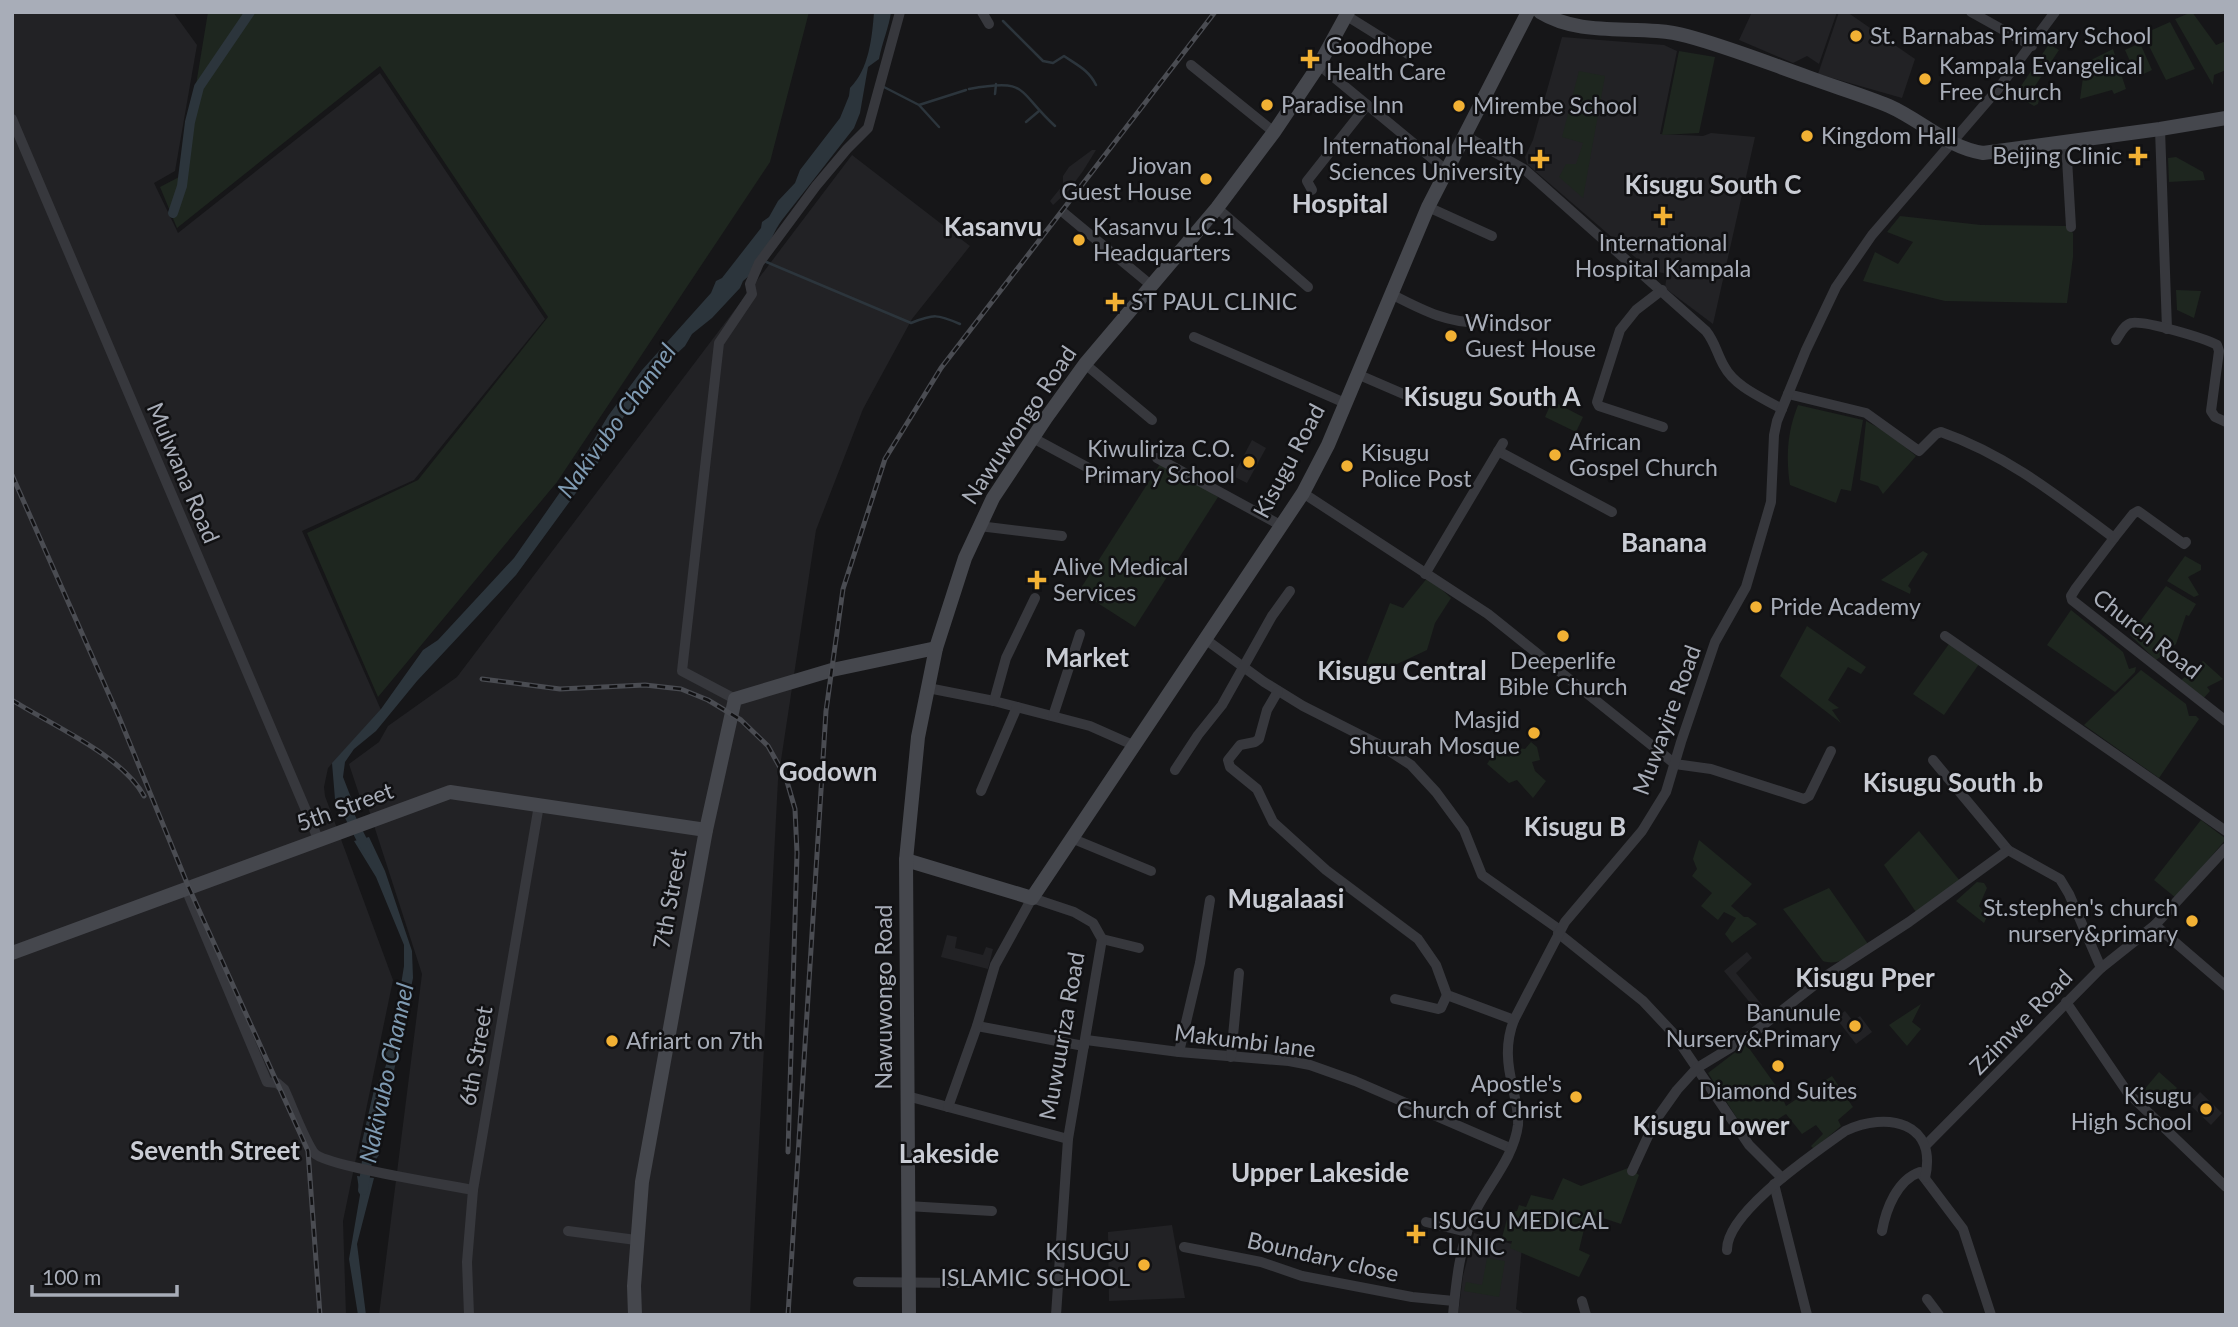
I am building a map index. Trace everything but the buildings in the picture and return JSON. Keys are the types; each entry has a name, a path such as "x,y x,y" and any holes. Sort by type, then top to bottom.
{"street":[{"path":"900,12 868,128 816,186 758,263 750,284 752,294 719,343 682,671 735,699 832,670 936,648"},
{"path":"982,12 989,24"},
{"name":"Kisugu Road","path":"1032,898 1303,493 1328,445 1428,207 1528,12"},
{"path":"1540,12 1555,20 1576,25 1661,31 1719,46 1884,104 1961,149 1983,153 2226,118"},
{"path":"1971,12 2032,46"},
{"name":"Muwayire Road","path":"1453,1315 1467,1232 1476,1209 1493,1183 1510,1148 1518,1122 1507,1050 1508,1035 1559,931 1642,831 1663,799 1715,642 1746,587 1772,502 1774,435 1782,409 1819,322 1852,261 1916,181 2032,46 2055,12"},
{"path":"1347,14 1408,54"},
{"name":"Nawuwongo Road","path":"909,1315 906,860 918,737 936,648 965,558 993,498 1033,438 1085,364 1217,208 1274,132 1319,65 1347,14"},
{"path":"1191,65 1274,132"},
{"path":"1319,65 1446,170"},
{"path":"1312,190 1307,181 1367,104"},
{"name":"Mulwana Road","path":"12,119 319,841"},
{"path":"2160,129 2166,329"},
{"path":"1464,135 1524,169 1662,290 1709,335 1725,368 1736,381 1782,409"},
{"path":"2066,142 2071,228"},
{"path":"1428,207 1492,236"},
{"path":"1217,208 1308,286"},
{"path":"1064,212 1152,286"},
{"path":"1662,290 1636,310 1620,330 1597,403 1601,407 1663,427"},
{"path":"1391,294 1433,315 1465,324 1486,322"},
{"path":"2116,340 2130,323 2166,329 2217,345 2219,351 2211,411 2215,417 2226,422"},
{"path":"1194,337 1345,403"},
{"path":"1085,364 1152,420"},
{"path":"1357,374 1408,396"},
{"path":"1788,394 1866,413 1919,451 1941,432 1970,442 2034,477 2114,538 2138,511 2184,544 2186,542"},
{"path":"1033,438 1107,478"},
{"path":"1425,574 1501,447 1612,512"},
{"path":"1157,458 1282,526"},
{"path":"1303,493 1488,614 1675,764 1711,769 1804,799 1808,798 1831,751"},
{"path":"979,526 1062,536"},
{"name":"Church Road","path":"2114,538 2076,588 2071,596 2072,600 2226,722"},
{"path":"1175,770 1222,705 1272,616 1290,592"},
{"path":"993,701 1003,667 1035,598"},
{"path":"1053,716 1080,635"},
{"path":"1945,636 2226,831"},
{"path":"1206,639 1278,691 1325,720 1380,745 1411,765 1436,792 1464,830 1482,875 1559,931 1643,1001 1673,1033 1749,1145 1778,1181 1807,1315"},
{"path":"928,688 993,701 1090,726 1133,745"},
{"path":"1278,691 1267,710 1259,738 1255,742 1242,744 1228,760 1230,767 1257,789 1273,822 1326,870 1418,939 1436,965 1447,995 1441,1008 1437,1009 1395,999"},
{"name":"7th Street","path":"635,1315 636,1240 642,1182 706,830 735,699"},
{"path":"981,792 1017,707"},
{"path":"1933,760 2008,850 2060,879 2101,968"},
{"name":"5th Street","path":"12,953 450,792 706,830"},
{"name":"6th Street","path":"469,1315 467,1262 472,1190 539,805"},
{"path":"1072,838 1151,871"},
{"name":"Zzimwe Road","path":"1926,1146 2101,968 2155,925 2226,848"},
{"path":"1632,1171 1655,1121 1676,1090 1697,1069 1748,1037 1826,976 1909,922 2008,850"},
{"name":"Muwuuriza Road","path":"906,860 1074,912 1093,923 1102,939 1068,1139 1056,1315"},
{"path":"186,889 267,1082 277,1083 284,1089 313,1152 324,1159 351,1166 472,1190"},
{"path":"948,1107 995,965 1032,898"},
{"path":"1179,1052 1200,963 1210,900"},
{"path":"2155,925 2226,986"},
{"path":"1102,939 1139,948"},
{"path":"1231,1057 1239,974"},
{"path":"1447,995 1514,1020"},
{"path":"2066,1002 2128,1093 2226,1187"},
{"name":"Makumbi lane","path":"977,1026 1085,1043 1310,1065 1355,1081 1510,1148"},
{"path":"907,1096 1068,1139"},
{"path":"1727,1250 1728,1235 1778,1181 1845,1131 1865,1123 1907,1125 1920,1136 1926,1146 1925,1178"},
{"path":"1882,1231 1889,1204 1902,1186 1920,1172 1963,1228 1991,1315"},
{"path":"907,1206 992,1211"},
{"path":"1426,1222 1467,1232"},
{"path":"568,1231 636,1240"},
{"name":"Boundary close","path":"1184,1247 1261,1262 1314,1278 1412,1297 1454,1301"},
{"path":"858,1282 963,1283"},
{"path":"1927,1299 1939,1315"},
{"path":"1582,1301 1586,1315"}],"shaded area":[{"path":"12,12 173,12 197,45 175,171 154,183 178,233 380,73 545,319 414,480 302,531 381,710 328,768 324,787 393,980 343,1221 346,1315 12,1315"},
{"path":"208,12 809,12 770,162 557,482 378,697 307,533 418,480 548,317 380,66 177,228 160,187 181,176"},
{"path":"1752,12 1837,12 1819,64 1807,56 1793,63 1739,40"},
{"name":"St. Barnabas Primary School","path":"1839,12 1847,12 1915,59 1902,98 1818,74"},
{"path":"2192,12 2216,45 2226,41 2226,70 2214,75 2213,85 2175,19"},
{"path":"2170,22 2195,69 2166,80 2143,34"},
{"name":"International Hospital Kampala","path":"1562,37 1664,45 1677,51 1660,134 1703,136 1711,133 1755,137 1713,324 1665,288 1667,274 1650,270 1527,164 1525,157 1533,140"},
{"path":"2140,43 2152,70 2137,77 2125,50"},
{"path":"2049,44 2059,50 2033,89 2040,95 2038,104 2034,106 2015,95"},
{"path":"2113,49 2126,89 2114,94 2112,90 2080,99 2085,63"},
{"path":"1679,51 1715,57 1699,133 1662,135"},
{"path":"1579,71 1605,76 1583,198 1559,177 1566,164 1576,164 1583,143 1562,137"},
{"path":"1092,150 1096,150 1083,171 1053,205 1050,201 1063,185 1063,176 1069,167"},
{"path":"852,155 970,246 912,319 863,409 816,530 778,780 750,1315 379,1315 422,974 368,807 364,809 349,764 379,742 388,726 457,677"},
{"path":"2176,157 2203,172 2205,180 2169,182 2168,158"},
{"path":"1900,216 1981,225 2066,226 2073,233 2067,303 1945,301 1863,281 1875,252 1898,264 1913,242 1887,232"},
{"path":"2176,290 2201,291 2194,318 2177,310"},
{"path":"1552,401 1583,417 1576,432 1545,417"},
{"path":"1798,405 1863,420 1851,491 1841,489 1836,503 1790,485 1788,445"},
{"path":"1866,421 1888,433 1916,456 1883,494 1878,486 1860,480"},
{"name":"Kiwuliriza C.O. Primary School","path":"1252,440 1266,448 1247,483 1233,476"},
{"path":"1162,461 1218,497 1135,627 1079,591"},
{"path":"1923,551 1928,554 1908,586 1911,589 1910,594 1881,580"},
{"path":"2185,556 2201,565 2201,570 2188,577 2199,595 2194,597 2167,581"},
{"path":"1428,577 1451,598 1435,623 1427,650 1359,682 1390,603 1403,608"},
{"path":"2166,586 2196,604 2189,616 2186,615 2176,644 2168,650 2165,647 2160,651 2163,655 2156,660 2130,635"},
{"path":"2071,610 2123,652 2129,669 2136,667 2135,672 2115,692 2047,645"},
{"path":"1807,626 1866,667 1861,674 1848,667 1828,700 1839,708 1832,710 1841,723 1780,676"},
{"path":"1949,644 1979,664 1944,715 1913,694"},
{"path":"2203,661 2223,679 2207,687 2210,691 2202,700 2179,682"},
{"path":"2141,670 2186,704 2189,716 2199,719 2159,778 2084,725"},
{"path":"1531,742 1537,747 1540,760 1532,762 1535,771 1546,781 1533,798 1517,780 1509,783 1487,764 1497,749 1509,757 1519,748 1525,749"},
{"path":"2201,820 2226,839 2176,898 2154,880"},
{"path":"1919,831 1960,881 1916,912 1884,865"},
{"path":"1699,840 1752,884 1731,906 1757,924 1732,943 1725,934 1736,918 1724,912 1718,920 1701,906 1712,893 1692,876 1697,869 1693,859"},
{"path":"1977,882 1984,883 1987,888 1979,906 1987,917 1984,923 1956,901"},
{"path":"1829,888 1868,944 1847,958 1835,962 1823,961 1783,909"},
{"path":"947,935 957,937 955,948 983,955 986,947 993,949 988,969 941,957"},
{"path":"1747,952 1752,958 1736,973 1762,1005 1756,1010 1724,971"},
{"path":"1921,1004 1912,1022 1921,1029 1907,1046 1889,1025"},
{"name":"Banunule Nursery&Primary","path":"1845,1011 1853,1021 1860,1016 1872,1032 1856,1044 1836,1018"},
{"path":"1746,1044 1779,1090 1786,1106 1832,1076 1853,1107 1838,1120 1841,1126 1814,1149 1811,1146 1823,1134 1816,1125 1802,1134 1786,1114 1749,1137 1708,1073"},
{"path":"2159,1072 2177,1088 2161,1107 2143,1091"},
{"name":"Kisugu High School","path":"2200,1092 2222,1113 2211,1125 2189,1104"},
{"path":"1628,1168 1639,1175 1621,1224 1588,1213 1579,1250 1590,1255 1579,1277 1510,1248 1512,1241 1501,1241 1509,1212 1517,1211 1519,1205 1526,1207 1531,1195 1553,1200 1563,1178 1581,1186"},
{"name":"KISUGU ISLAMIC SCHOOL","path":"1172,1225 1185,1298 1109,1301 1108,1232"},
{"path":"1474,1233 1522,1247 1516,1309 1527,1315 1458,1315 1463,1276"},
{"path":"1487,1258 1505,1261 1499,1297 1464,1291 1466,1282 1482,1285"}],"water":[{"path":"874,12 891,12 879,59 868,67 860,113 854,128 782,220 740,288 656,373 653,382 625,414 600,460 516,575 417,681 376,731 354,749 345,762 343,777 357,813 342,817 335,799 332,763 381,709 423,650 438,640 514,558 577,468 608,416 642,370 711,293 716,281 722,278 761,228 762,222 769,217 778,201 795,183 800,170 840,118 850,88 865,62 871,42"},
{"path":"369,837 385,871 412,951 413,978 385,1115 377,1130 379,1155 374,1162 358,1159 374,1090 383,1075 388,1058 384,1058 395,1022 404,966 404,945 376,877 354,841"},
{"path":"357,1176 374,1178 357,1244 366,1315 358,1315 349,1259 360,1195"}],"waterway":[{"path":"173,213 182,186 190,122 199,87 250,12"},
{"path":"1003,21 1043,61 1053,63 1064,56 1086,72 1096,85"},
{"path":"995,94 996,84"},
{"path":"882,86 919,105 966,90"},
{"path":"969,89 1012,86 1020,90 1055,126"},
{"path":"919,105 939,127"},
{"path":"1026,122 1039,111"},
{"path":"764,261 911,323 936,316 960,324"},
{"path":"344,805 367,850"},
{"name":"Nakivubo Channel","path":"363,1190 369,1147"}],"railway":[{"path":"788,1315 826,711 843,589 885,459 941,368 1215,12"},
{"path":"12,475 119,717 189,888 308,1151 320,1315"},
{"path":"482,679 560,689 645,685 681,689 708,700 741,720 768,746 786,778 795,809 797,853 788,1152"},
{"path":"12,700 103,754 134,781 144,796"}],"place":[{"name":"St. Barnabas Primary School","path":"1856,36"},
{"name":"Goodhope Health Care","path":"1310,59"},
{"name":"Kampala Evangelical Free Church","path":"1925,79"},
{"name":"Paradise Inn","path":"1267,105"},
{"name":"Mirembe School","path":"1459,106"},
{"name":"Kingdom Hall","path":"1807,136"},
{"name":"Beijing Clinic","path":"2138,156"},
{"name":"International Health Sciences University","path":"1540,159"},
{"name":"Jiovan Guest House","path":"1206,179"},
{"name":"International Hospital Kampala","path":"1663,216"},
{"name":"Kasanvu L.C.1 Headquarters","path":"1079,240"},
{"name":"ST PAUL CLINIC","path":"1115,302"},
{"name":"Windsor Guest House","path":"1451,336"},
{"name":"African Gospel Church","path":"1555,455"},
{"name":"Kiwuliriza C.O. Primary School","path":"1249,462"},
{"name":"Kisugu Police Post","path":"1347,466"},
{"name":"Alive Medical Services","path":"1037,580"},
{"name":"Pride Academy","path":"1756,607"},
{"name":"Deeperlife Bible Church","path":"1563,636"},
{"name":"Masjid Shuurah Mosque","path":"1534,733"},
{"name":"St.stephen's church nursery&primary","path":"2192,921"},
{"name":"Banunule Nursery&Primary","path":"1855,1026"},
{"name":"Afriart on 7th","path":"612,1041"},
{"name":"Diamond Suites","path":"1778,1066"},
{"name":"Apostle's Church of Christ","path":"1576,1097"},
{"name":"Kisugu High School","path":"2206,1109"},
{"name":"ISUGU MEDICAL CLINIC","path":"1416,1234"},
{"name":"KISUGU ISLAMIC SCHOOL","path":"1144,1265"}],"district":[{"name":"Kisugu South C","path":"1713,185"},
{"name":"Hospital","path":"1340,204"},
{"name":"Kasanvu","path":"993,227"},
{"name":"Kisugu South A","path":"1492,397"},
{"name":"Banana","path":"1664,543"},
{"name":"Market","path":"1087,658"},
{"name":"Kisugu Central","path":"1402,671"},
{"name":"Godown","path":"828,772"},
{"name":"Kisugu South .b","path":"1953,783"},
{"name":"Kisugu B","path":"1575,827"},
{"name":"Mugalaasi","path":"1286,899"},
{"name":"Kisugu Pper","path":"1865,978"},
{"name":"Kisugu Lower","path":"1711,1126"},
{"name":"Seventh Street","path":"215,1151"},
{"name":"Lakeside","path":"949,1154"},
{"name":"Upper Lakeside","path":"1320,1173"}]}
